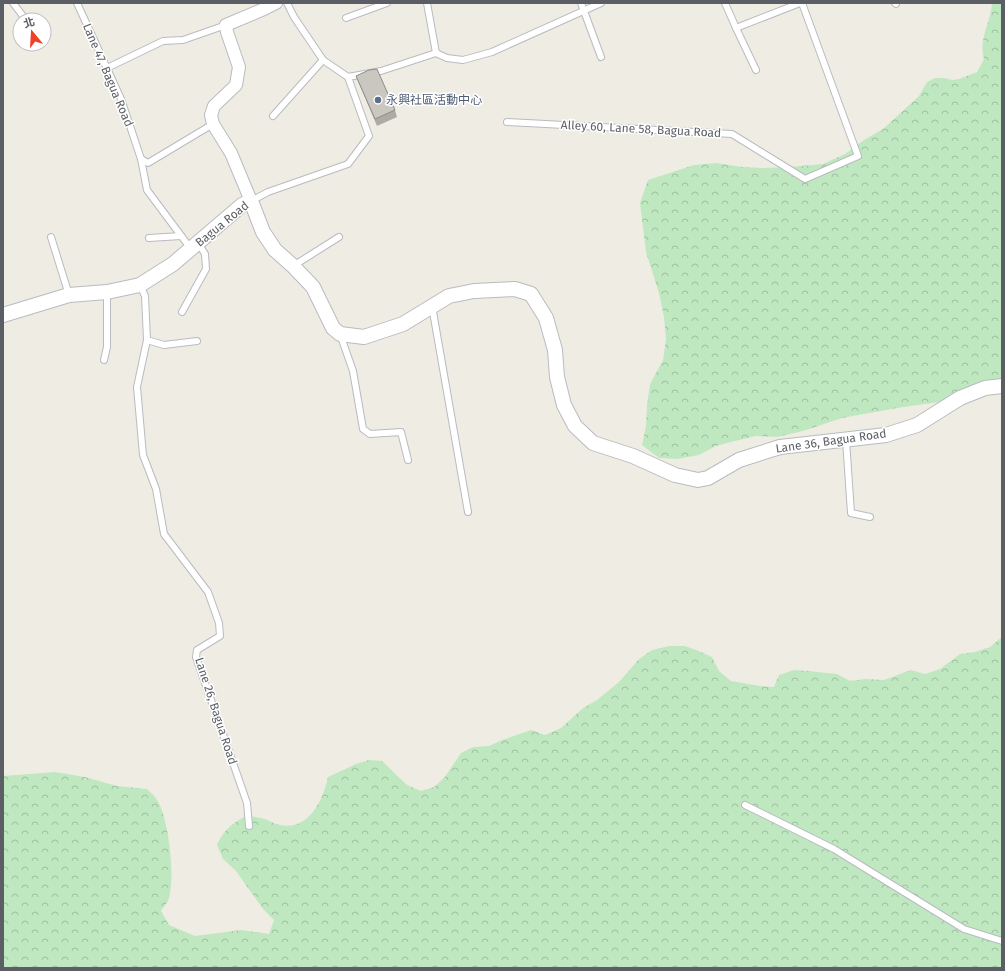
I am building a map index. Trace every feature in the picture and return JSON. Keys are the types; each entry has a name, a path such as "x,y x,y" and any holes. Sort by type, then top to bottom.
{"street":[{"path":"213,124 211,115 214,106 236,85 240,67 227,32 226,25 264,10 276,3"},
{"name":"Bagua Road","path":"3,315 69,295 107,292 140,285 173,264 242,205 251,201 231,153 213,124"},
{"path":"251,201 262,232 275,250 313,287 333,328 340,334"},
{"name":"Lane 36, Bagua Road","path":"340,334 364,337 403,324 449,296 474,291 515,289 531,294 546,318 556,350 557,377 564,405 575,426 593,443 633,456 675,475 698,480 708,478 739,460 780,447 886,434 918,425 960,398 985,388 1002,386"}],"lane":[{"path":"13,3 20,12"},
{"name":"Lane 47, Bagua Road","path":"77,3 121,99 140,159 147,190 181,236 205,254 206,269 182,312"},
{"path":"251,201 268,192 348,164 369,136 348,77 323,60 294,17 287,3"},
{"path":"346,18 387,3"},
{"path":"428,3 436,53"},
{"path":"581,3 585,10 601,57"},
{"path":"348,77 382,71 436,53 447,58 463,60 492,52 601,3"},
{"path":"725,3 756,70"},
{"name":"Alley 60, Lane 58, Bagua Road","path":"507,122 732,134 805,179 858,156 801,3 736,28"},
{"path":"107,68 163,40 183,40 226,25"},
{"path":"273,116 323,60"},
{"path":"140,159 148,163 213,124"},
{"path":"149,238 181,236"},
{"path":"51,237 69,295"},
{"path":"293,266 339,237"},
{"name":"Lane 26, Bagua Road","path":"140,285 145,296 147,340 137,387 143,455 156,489 164,534 208,592 219,623 220,636 197,650 196,657 247,803 250,826"},
{"path":"104,360 107,347 107,292"},
{"path":"432,306 468,512"},
{"path":"340,334 353,371 363,429 370,434 401,432 408,460"},
{"path":"147,340 164,345 197,341"},
{"path":"846,440 851,513 870,517"},
{"path":"745,805 834,849 964,929 1002,941"}],"green space":[{"path":"992,3 1002,3 1002,383 939,402 842,418 803,431 777,437 756,436 716,446 699,455 677,459 659,458 642,445 646,426 650,384 663,360 666,339 664,317 659,293 646,252 640,203 648,180 694,165 716,163 743,167 789,167 823,164 845,154 864,140 883,129 919,96 927,82 935,78 952,80 959,79 977,72 984,59 983,44"},
{"path":"1002,637 1002,968 3,968 3,776 55,772 85,777 117,786 147,789 154,796 161,809 168,835 171,865 170,892 168,901 161,911 169,925 195,936 241,930 269,934 274,920 263,909 236,871 223,859 217,845 220,839 229,827 247,815 265,819 280,825 290,826 307,819 318,804 326,786 328,777 356,764 369,760 382,761 407,785 421,791 434,787 444,778 461,753 473,747 489,746 531,730 545,735 561,728 583,708 597,700 619,682 639,659 652,650 669,646 685,646 712,657 719,671 731,681 774,687 779,675 794,670 837,674 850,681 865,679 884,680 911,670 925,674 940,669 960,654 975,652 990,647"}],"building":[{"name":"永興社區活動中心","path":"377,69 395,110 375,119 356,76 369,70"}],"place":[{"name":"永興社區活動中心","path":"378,100"}]}
